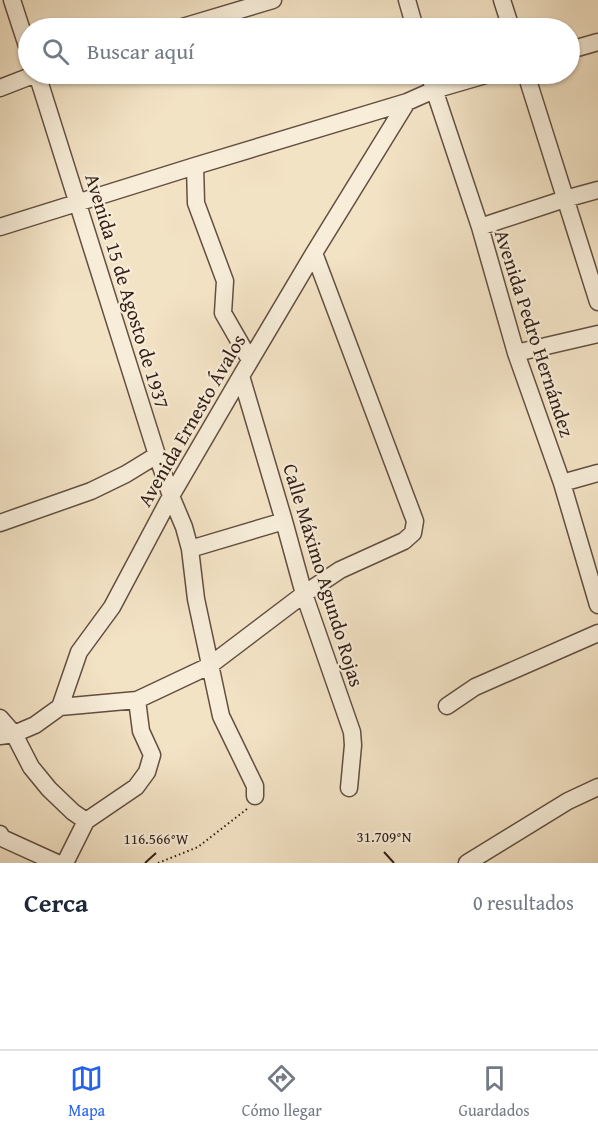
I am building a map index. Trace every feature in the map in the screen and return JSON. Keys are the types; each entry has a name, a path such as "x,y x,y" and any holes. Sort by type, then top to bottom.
{"street":[{"path":"12,0 18,18"},
{"path":"201,18 228,6 273,0"},
{"path":"407,0 412,18"},
{"path":"502,0 508,18"},
{"path":"580,47 598,42"},
{"path":"0,88 18,81"},
{"name":"Avenida 15 de Agosto de 1937","path":"39,84 157,455 184,527 190,549 196,599 209,666 221,716 255,786 255,796"},
{"name":"Avenida Pedro Hernández","path":"432,84 480,227 516,353 562,483 598,606"},
{"path":"0,227 407,102 455,84"},
{"path":"529,84 598,302"},
{"name":"Avenida Ernesto Ávalos","path":"60,707 79,652 112,607 171,496 250,360 407,102"},
{"path":"195,166 196,203 225,281 223,314 250,360"},
{"path":"480,227 598,190"},
{"path":"7,735 35,725 60,707 137,700 209,666 304,594 340,570 404,542 413,533 414,521 314,253"},
{"path":"516,353 598,334"},
{"name":"Calle Máximo Agundo Rojas","path":"241,376 304,594 352,732 349,788"},
{"path":"0,522 91,491 126,474 157,455"},
{"path":"562,483 598,473"},
{"path":"190,549 284,521"},
{"path":"447,706 475,687 598,633"},
{"path":"65,863 86,821 136,787 147,772 152,755 141,731 137,700"},
{"path":"0,718 7,735 49,789 86,821"},
{"path":"467,863 568,801 598,787"},
{"path":"0,834 2,838 57,863"}],"path":[{"path":"158,863 198,847 254,803 255,796"}]}
